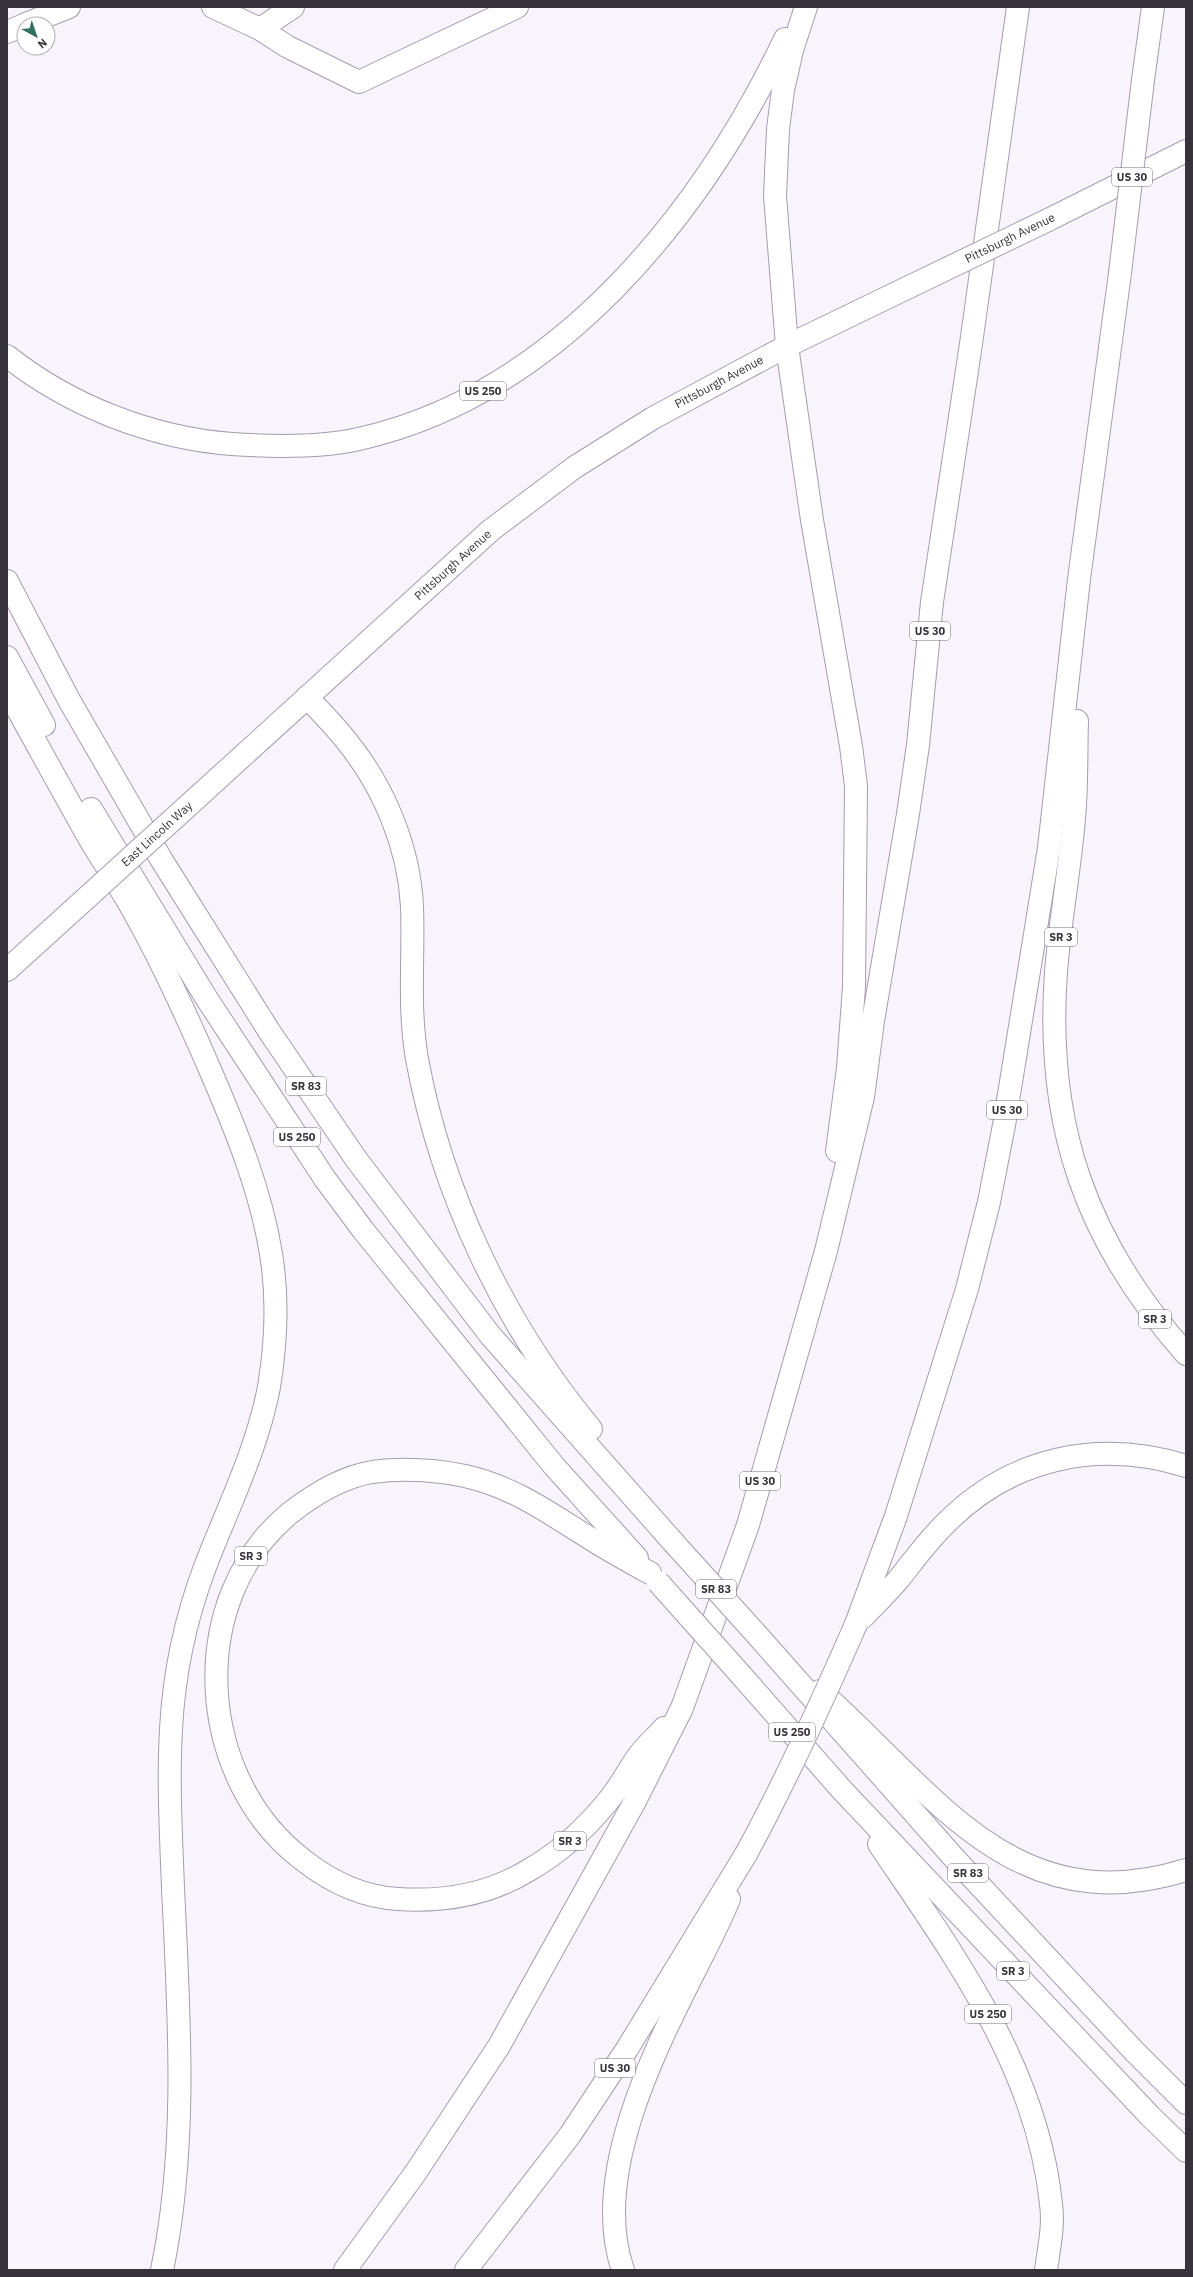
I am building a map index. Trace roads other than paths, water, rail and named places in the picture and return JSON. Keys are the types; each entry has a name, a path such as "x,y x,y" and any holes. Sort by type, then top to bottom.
{"main road":[{"path":"38,16 69,7"},
{"path":"213,7 260,29 288,47 359,82 517,7"},
{"path":"260,29 293,7"},
{"name":"US 250","path":"7,356 54,387 96,409 131,423 170,435 212,442 266,447 315,444 357,439 403,427 443,412 491,387 525,366 592,309 635,266 697,190 729,142 770,72 800,7"},
{"path":"806,7 792,50 783,90 778,129 775,196 787,346 812,520 851,746 856,786 854,987 848,1068 826,1251"},
{"name":"US 30","path":"345,2270 420,2166 499,2046 634,1803 682,1708 748,1526 826,1251 863,1097 873,1021 908,814 918,745 932,602 971,344 1018,7"},
{"name":"US 30","path":"466,2270 570,2135 627,2049 746,1854 776,1799 810,1729 856,1624 896,1516 967,1289 989,1202 1004,1125 1049,848 1079,579 1120,273 1153,7"},
{"path":"7,32 16,27"},
{"name":"Pittsburgh Avenue","path":"307,697 491,530 575,467 654,418 787,346 1048,220 1186,151"},
{"name":"SR 3","path":"1079,579 1075,817 1056,971 1054,1024 1057,1080 1073,1164 1094,1215 1129,1281 1155,1319 1186,1354"},
{"name":"SR 83","path":"7,581 69,700 119,788 238,981 356,1159 490,1335 644,1511 758,1636 955,1858 1134,2051 1186,2103"},
{"name":"US 250","path":"7,657 66,768 134,882 240,1050 325,1179 368,1236 554,1466 742,1675 842,1790 955,1956 1005,2046 1024,2091 1045,2163 1052,2205 1051,2238 1046,2270"},
{"path":"7,690 60,786 139,921 191,1026 233,1124 245,1157 271,1255 275,1323 270,1375 264,1408 249,1460 192,1605 183,1636 173,1701 170,1773 178,1983 179,2098 173,2198 162,2270"},
{"path":"307,697 346,740 369,773 385,803 404,856 412,904 411,1022 426,1102 447,1173 460,1206 492,1275 536,1355 557,1387 610,1452 644,1511"},
{"name":"East Lincoln Way","path":"7,970 307,697"},
{"path":"856,1624 897,1581 947,1522 970,1502 998,1482 1030,1468 1084,1454 1130,1454 1186,1466"},
{"name":"SR 3","path":"654,1578 536,1504 491,1483 464,1476 421,1470 372,1472 352,1478 326,1489 302,1503 282,1520 265,1537 238,1580 223,1620 217,1662 216,1684 220,1726 241,1787 264,1823 293,1853 327,1877 366,1895 388,1899 427,1901 492,1888 528,1871 566,1845 606,1804 640,1754 682,1708"},
{"path":"758,1636 860,1726 931,1799 977,1836 1006,1854 1031,1867 1084,1882 1113,1884 1140,1882 1186,1870"},
{"name":"SR 3","path":"842,1790 1150,2116 1186,2151"},
{"path":"623,2270 619,2258 615,2212 616,2178 627,2128 668,2026 718,1926 746,1854"}]}
